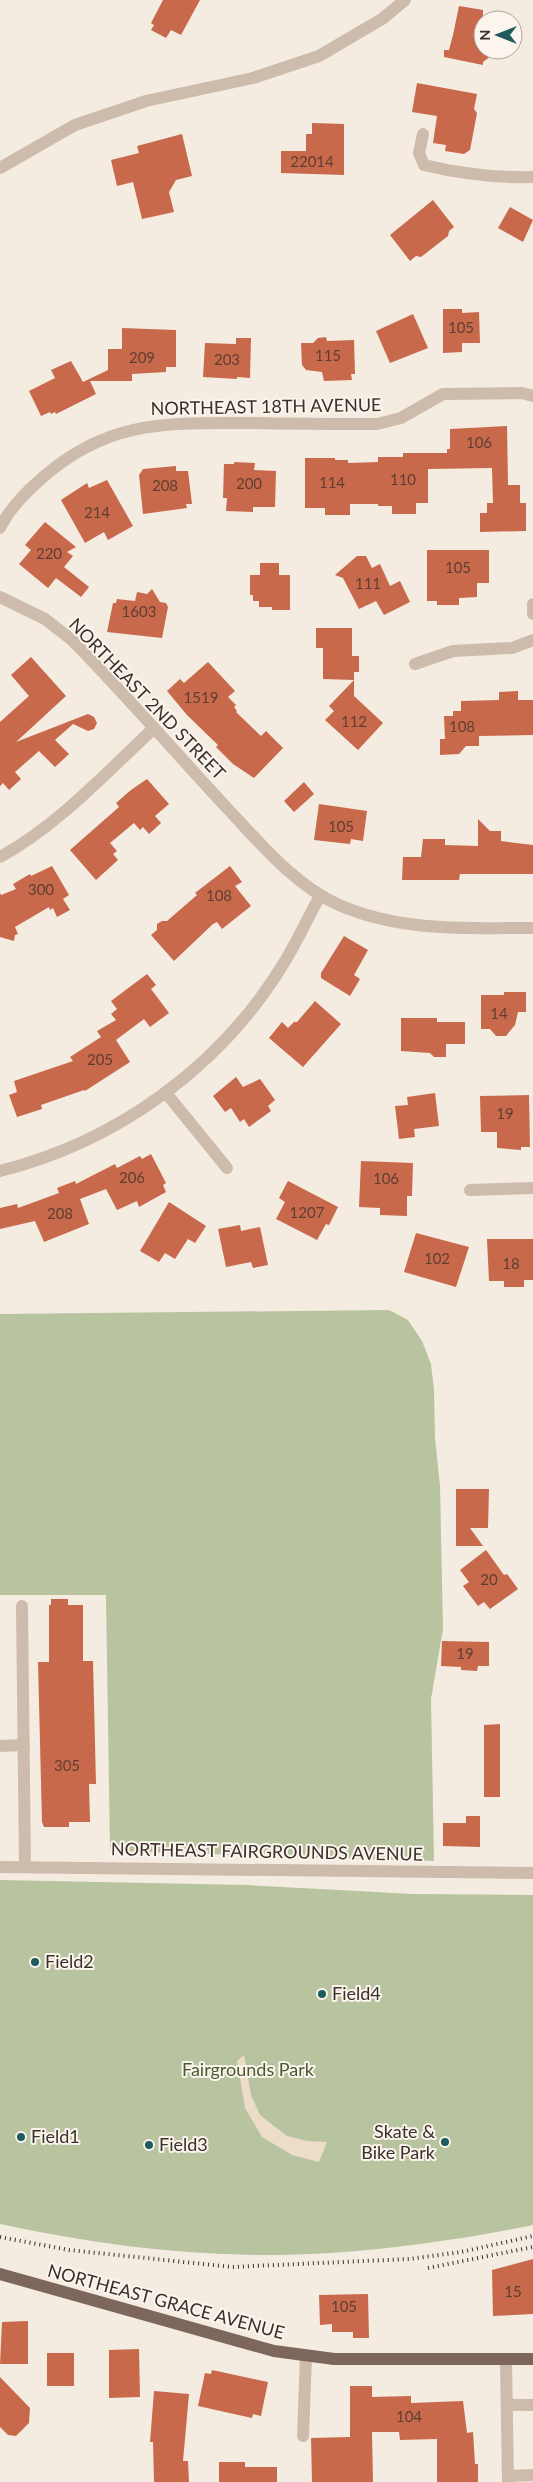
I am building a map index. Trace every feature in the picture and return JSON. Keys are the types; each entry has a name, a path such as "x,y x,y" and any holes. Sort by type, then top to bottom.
{"main road":[{"name":"NORTHEAST GRACE AVENUE","path":"0,2274 274,2352 334,2360 533,2359"}],"street":[{"path":"0,168 76,125 146,101 253,78 319,56 382,19 405,0"},
{"path":"423,134 419,153 424,165 458,173 502,178 533,177"},
{"name":"NORTHEAST 18TH AVENUE","path":"0,528 27,491 54,467 70,456 100,441 134,429 171,423 377,424 401,418 444,394 522,393 533,396"},
{"name":"NORTHEAST 2ND STREET","path":"0,597 45,620 72,640 237,819 292,874 320,896 374,917 408,925 533,928"},
{"path":"533,604 533,614"},
{"path":"415,664 453,651 503,649 533,640"},
{"path":"0,857 37,833 61,814 153,729"},
{"path":"0,1171 54,1154 98,1135 133,1116 166,1093 219,1046 265,992 283,966 320,896"},
{"path":"166,1093 227,1168"},
{"path":"470,1190 533,1188"},
{"path":"22,1606 26,1867"},
{"path":"0,1746 24,1745"},
{"name":"NORTHEAST FAIRGROUNDS AVENUE","path":"0,1867 533,1873"},
{"path":"302,2436 306,2356"},
{"path":"506,2360 508,2479 533,2475"},
{"path":"507,2405 533,2405"}],"green space":[{"path":"389,1310 408,1320 422,1341 431,1364 434,1390 435,1438 440,1486 443,1629 431,1699 434,1861 110,1851 106,1595 0,1595 0,1314"},
{"name":"Fairgrounds Park","path":"0,1880 247,1885 413,1894 533,1895 533,2225 430,2243 359,2251 255,2255 127,2246 0,2224"}],"shaded area":[{"path":"244,2055 251,2095 260,2115 287,2136 307,2141 327,2142 319,2162 292,2155 262,2137 245,2108 237,2061"}],"building":[{"path":"163,0 200,0 181,35 171,30 166,38 151,30 154,25 151,23"},
{"path":"459,6 483,10 473,10 473,60 486,60 483,65 444,57 444,50 449,50"},
{"path":"417,83 477,94 474,109 477,113 470,150 464,154 445,151 446,145 433,143 437,116 412,112"},
{"path":"312,123 344,124 344,175 281,173 281,151 306,151 306,134 312,134"},
{"path":"182,134 192,176 176,180 169,192 174,212 142,219 133,182 117,186 111,160 139,153 137,146"},
{"path":"433,200 454,227 449,231 448,236 421,257 416,256 410,261 390,235"},
{"path":"510,207 533,220 523,242 498,228"},
{"path":"443,309 462,309 462,313 479,312 480,343 462,343 462,352 443,353"},
{"path":"413,314 428,348 390,363 376,331"},
{"path":"122,328 176,330 176,367 166,367 166,372 132,374 132,381 90,381 96,394 56,414 55,412 51,414 50,412 41,416 29,391 55,378 51,370 71,361 83,382 108,370 108,349 122,349"},
{"path":"326,337 327,341 354,340 355,374 351,374 352,380 324,381 322,372 306,370 302,365 301,343 313,343 318,338"},
{"path":"236,338 251,338 250,378 203,377 205,343 236,344"},
{"path":"507,426 508,485 520,485 520,503 526,503 526,531 480,532 480,513 487,513 487,503 493,503 492,468 428,469 428,503 416,503 416,514 392,514 392,506 378,506 378,504 350,504 350,515 325,515 325,508 305,508 305,458 335,458 335,460 348,460 348,463 378,462 378,457 403,457 403,453 447,453 447,449 450,449 450,429"},
{"path":"234,462 255,463 254,470 276,471 275,507 253,507 253,512 226,511 227,498 223,498 224,464 234,464"},
{"path":"176,466 176,471 188,471 192,504 186,504 187,508 143,514 139,475 143,469"},
{"path":"107,480 133,526 108,540 104,532 85,543 61,500 87,483 89,488"},
{"path":"45,522 76,547 67,552 73,556 64,567 89,587 81,597 56,578 48,588 19,564 31,550 25,545"},
{"path":"427,550 489,550 489,583 477,583 477,597 459,598 459,605 437,605 437,601 427,601"},
{"path":"357,556 366,556 372,568 380,564 390,586 400,581 410,602 384,615 376,601 359,609 343,578 335,575"},
{"path":"260,563 279,563 279,575 290,575 290,610 272,610 272,607 259,607 259,601 253,601 253,595 250,595 250,575 260,575"},
{"path":"152,589 160,602 166,603 168,607 162,638 107,632 113,603 116,603 117,599 135,601 137,592 147,594"},
{"path":"316,628 352,628 352,656 359,656 359,672 354,672 354,680 323,679 323,648 316,648"},
{"path":"31,657 66,696 16,742 88,714 94,717 97,723 94,729 88,731 73,724 55,740 69,754 55,767 39,751 15,772 21,779 9,790 3,783 0,786 0,722 29,696 11,675"},
{"path":"208,662 235,691 228,697 236,705 234,707 236,712 261,736 266,731 283,748 254,778 233,764 216,747 218,745 187,715 167,691 180,679 184,683"},
{"path":"354,680 354,696 383,723 358,750 325,720 334,711 329,706"},
{"path":"518,691 518,700 533,700 533,735 479,736 479,746 466,746 459,754 440,755 440,739 445,739 444,716 453,716 453,711 461,711 461,701 499,700 499,692"},
{"path":"147,779 169,804 155,816 161,823 149,834 143,827 140,830 134,823 110,843 117,851 113,854 118,860 96,880 70,850 119,807 116,803"},
{"path":"304,782 314,794 294,812 284,801"},
{"path":"319,804 367,811 363,841 351,839 350,844 314,840"},
{"path":"478,819 490,831 501,831 501,841 533,845 533,874 460,874 459,880 402,880 403,857 421,857 423,839 445,839 445,845 478,846"},
{"path":"52,866 69,895 63,899 70,910 57,917 53,908 50,910 49,907 15,927 18,934 15,935 14,941 0,937 0,893 1,895 16,889 13,884 30,874 31,876"},
{"path":"230,866 242,882 235,886 251,906 222,929 217,922 213,924 174,961 151,935 157,930 157,924 167,921 197,895 195,893"},
{"path":"344,936 368,950 354,975 360,979 350,996 321,978 321,973"},
{"path":"147,974 156,985 151,989 169,1013 150,1027 144,1019 116,1040 130,1062 85,1091 41,1105 42,1109 17,1117 9,1095 17,1092 14,1081 73,1061 70,1057 101,1037 97,1031 116,1020 111,1014 117,1009 111,1001"},
{"path":"504,992 526,992 526,1012 518,1012 515,1025 506,1036 496,1036 490,1029 481,1029 481,995 504,995"},
{"path":"315,1001 341,1024 303,1067 269,1038 282,1022 288,1028 294,1022 297,1022"},
{"path":"401,1018 437,1018 437,1022 465,1022 465,1044 446,1044 446,1057 434,1057 430,1053 401,1051"},
{"path":"236,1077 243,1087 260,1079 275,1100 268,1106 271,1111 249,1127 244,1119 240,1122 231,1108 225,1112 213,1096"},
{"path":"435,1093 439,1126 414,1129 415,1137 399,1139 395,1106 408,1105 407,1097"},
{"path":"529,1095 530,1147 521,1147 521,1150 497,1148 497,1132 481,1132 480,1096"},
{"path":"151,1154 166,1183 163,1185 166,1192 139,1207 137,1201 117,1210 106,1189 80,1199 89,1224 44,1242 35,1221 0,1229 0,1208 17,1204 18,1208 59,1193 57,1188 75,1181 76,1184 115,1164 117,1168 140,1156 142,1159"},
{"path":"361,1161 413,1163 412,1196 407,1196 407,1216 380,1215 380,1208 359,1207"},
{"path":"288,1181 338,1207 329,1225 326,1224 317,1240 276,1219 285,1202 279,1198"},
{"path":"169,1202 206,1226 195,1243 188,1239 175,1259 165,1253 159,1262 140,1251"},
{"path":"240,1225 241,1231 260,1227 268,1265 253,1268 251,1262 226,1267 218,1229"},
{"path":"416,1233 469,1247 456,1287 404,1272"},
{"path":"487,1239 533,1239 533,1280 524,1280 524,1287 504,1287 504,1281 489,1281"},
{"path":"456,1489 489,1489 488,1528 470,1528 483,1546 456,1546"},
{"path":"486,1550 504,1575 507,1574 518,1589 490,1609 484,1602 478,1606 463,1586 469,1582 460,1570"},
{"path":"51,1599 68,1599 68,1605 83,1605 83,1661 93,1661 96,1784 89,1784 90,1822 69,1822 69,1827 44,1827 42,1822 38,1662 49,1662 49,1605 51,1605"},
{"path":"442,1641 489,1642 489,1666 478,1666 477,1671 461,1670 461,1667 441,1666"},
{"path":"500,1724 500,1797 484,1797 484,1725"},
{"path":"466,1816 480,1816 480,1847 443,1846 443,1823 466,1823"},
{"path":"533,2259 533,2314 493,2316 492,2270"},
{"path":"368,2294 369,2338 353,2338 353,2332 332,2332 332,2324 320,2325 319,2295"},
{"path":"28,2321 28,2364 0,2364 2,2322"},
{"path":"139,2349 140,2397 109,2398 109,2350"},
{"path":"47,2353 74,2353 74,2386 47,2386"},
{"path":"212,2370 268,2382 261,2416 253,2414 252,2418 198,2406 205,2373 211,2374"},
{"path":"0,2377 30,2408 29,2423 16,2436 8,2435 0,2427"},
{"path":"350,2386 372,2386 372,2397 411,2396 411,2403 463,2401 467,2433 473,2432 475,2464 478,2464 478,2482 437,2482 437,2439 400,2440 399,2432 372,2432 373,2482 312,2482 311,2438 350,2437"},
{"path":"154,2391 189,2394 183,2461 188,2461 189,2482 154,2482 153,2442 150,2442"},
{"path":"219,2462 245,2462 245,2467 277,2467 277,2482 219,2482"}],"railway":[{"path":"0,2237 69,2250 232,2267 409,2259 461,2252 533,2236"},
{"path":"428,2268 533,2247"}],"place":[{"name":"Field2","path":"35,1962"},
{"name":"Field4","path":"322,1994"},
{"name":"Field1","path":"21,2137"},
{"name":"Skate & Bike Park","path":"445,2142"},
{"name":"Field3","path":"149,2145"}]}
